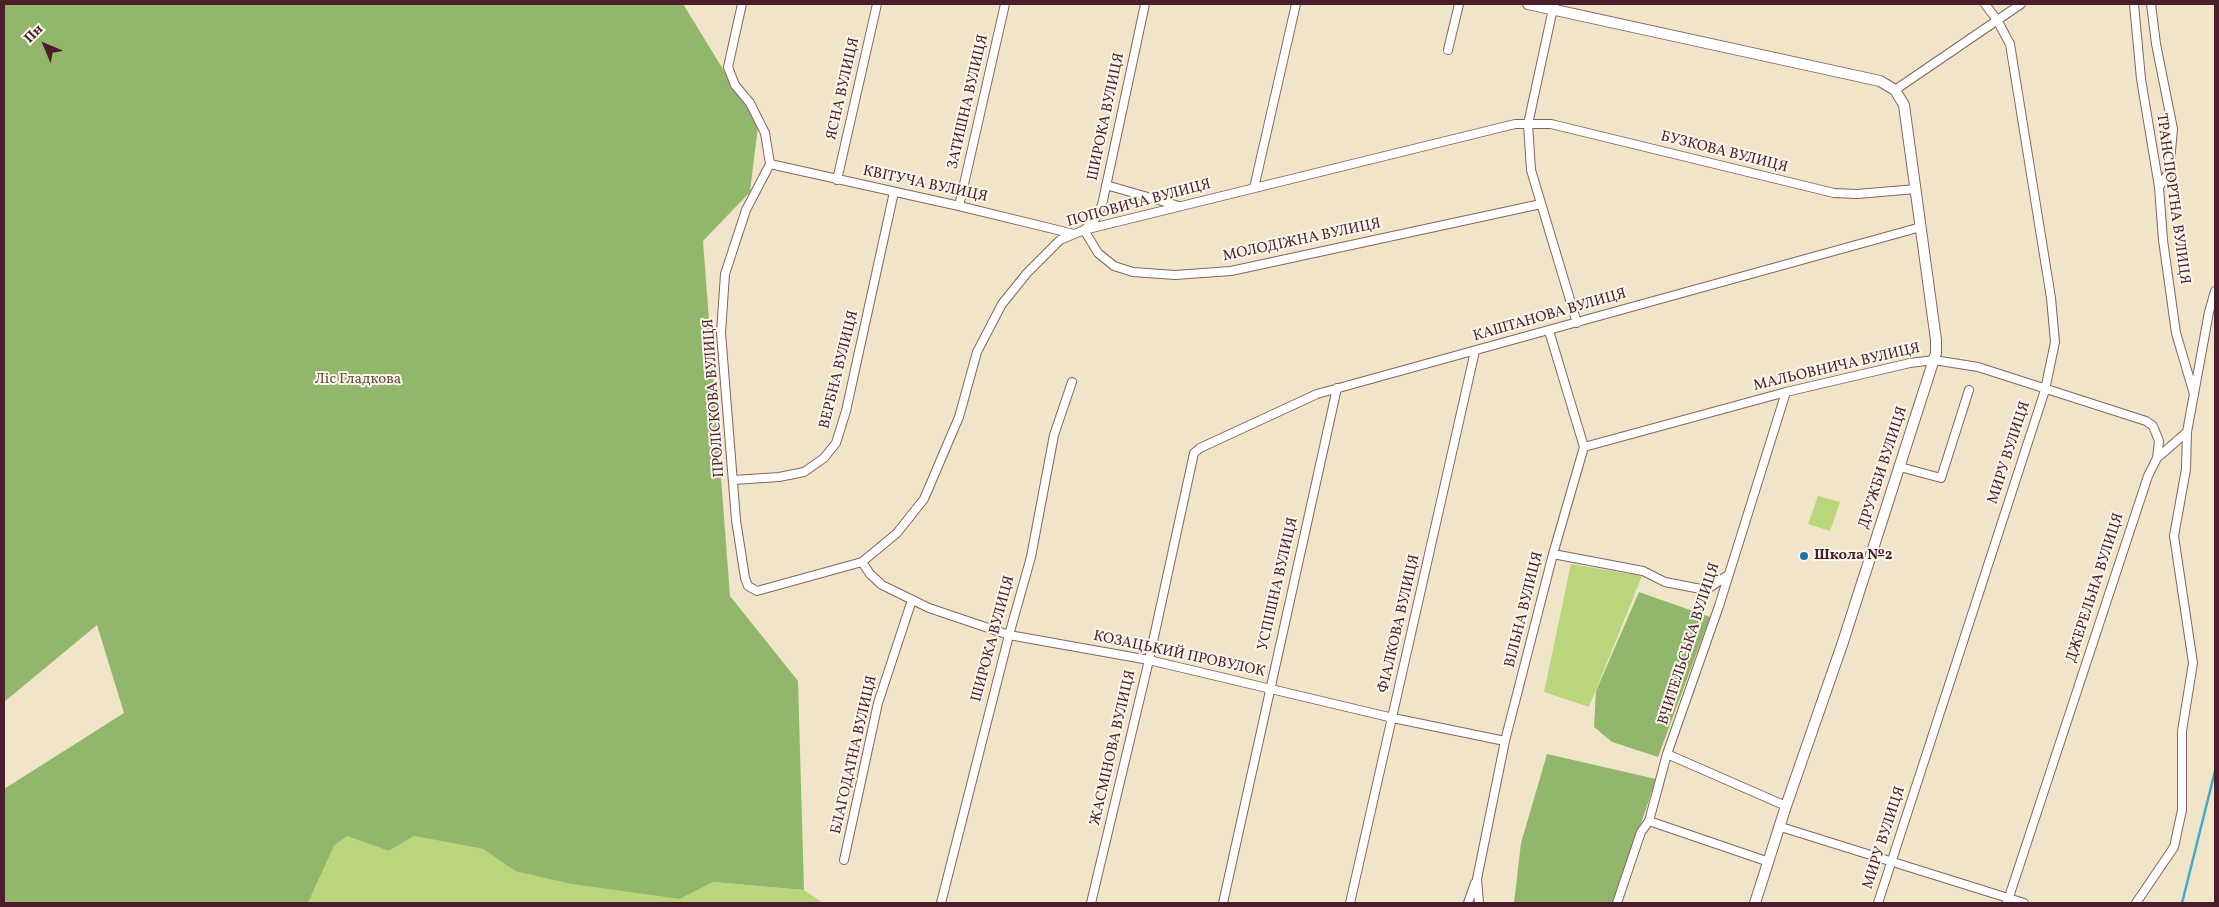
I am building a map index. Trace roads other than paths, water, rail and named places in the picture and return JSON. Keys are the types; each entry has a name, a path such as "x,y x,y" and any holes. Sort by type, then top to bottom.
{"street":[{"path":"742,4 728,67 735,85 750,103 765,133 770,164"},
{"name":"ЯСНА ВУЛИЦЯ","path":"837,180 877,4"},
{"name":"ЗАТИШНА ВУЛИЦЯ","path":"959,206 1005,4"},
{"name":"ШИРОКА ВУЛИЦЯ","path":"1084,230 1094,221 1102,205 1145,4"},
{"path":"1254,188 1296,4"},
{"path":"1448,50 1459,4"},
{"path":"1528,4 1554,7 1880,81 1895,90 2021,4"},
{"name":"МИРУ ВУЛИЦЯ","path":"1878,903 2045,390 2055,342 2051,298 2010,44 1998,20 1984,4"},
{"name":"ТРАНСПОРТНА ВУЛИЦЯ","path":"2134,4 2141,79 2159,187 2163,240 2176,333 2195,396"},
{"path":"2151,4 2156,44 2173,129 2167,175 2159,187"},
{"path":"1554,7 1528,124 1531,170 1577,323"},
{"name":"ДРУЖБИ ВУЛИЦЯ","path":"1755,903 1781,827 1786,806 1843,642 1934,360 1936,340 1916,189 1904,106 1895,90"},
{"name":"ПОПОВИЧА ВУЛИЦЯ","path":"757,591 862,562 898,533 924,499 958,417 977,352 1002,304 1027,273 1060,240 1084,230 1179,206 1515,124 1528,124"},
{"name":"БУЗКОВА ВУЛИЦЯ","path":"1528,124 1551,124 1834,193 1857,194 1916,189"},
{"name":"КВІТУЧА ВУЛИЦЯ","path":"770,164 1074,234"},
{"name":"ПРОЛІСКОВА ВУЛИЦЯ","path":"757,591 748,586 745,578 736,520 721,333 724,274 746,210 770,164"},
{"path":"1106,185 1179,206"},
{"name":"ВЕРБНА ВУЛИЦЯ","path":"734,480 779,477 804,472 824,458 836,443 846,411 894,192"},
{"name":"МОЛОДІЖНА ВУЛИЦЯ","path":"1084,230 1098,253 1114,266 1133,272 1175,275 1231,271 1542,204"},
{"name":"КАШТАНОВА ВУЛИЦЯ","path":"1194,453 1200,448 1309,397 1337,388 1921,227"},
{"path":"2136,903 2174,847 2182,810 2182,731 2193,663 2174,536 2186,469 2187,432 2209,312 2215,290"},
{"path":"1548,331 1584,447"},
{"name":"ФІАЛКОВА ВУЛИЦЯ","path":"1350,903 1475,351"},
{"name":"МАЛЬОВНИЧА ВУЛИЦЯ","path":"1584,447 1786,392 1910,363 1934,360 1978,368 2146,421 2153,426 2159,441 2157,458"},
{"name":"ШИРОКА ВУЛИЦЯ","path":"941,903 1009,635 1031,557 1054,435 1072,382"},
{"name":"УСПІШНА ВУЛИЦЯ","path":"1223,903 1337,388"},
{"path":"1900,467 1941,478 1969,390"},
{"name":"ВЧИТЕЛЬСЬКА ВУЛИЦЯ","path":"1617,903 1641,832 1649,821 1667,754 1720,606 1786,392"},
{"name":"ДЖЕРЕЛЬНА ВУЛИЦЯ","path":"2008,901 2136,510 2157,458 2187,432"},
{"name":"ВІЛЬНА ВУЛИЦЯ","path":"1479,901 1477,879 1505,741 1553,554 1584,447"},
{"name":"ЖАСМІНОВА ВУЛИЦЯ","path":"1091,903 1149,660 1194,453"},
{"path":"1553,554 1643,571 1665,582 1706,590 1728,575"},
{"name":"КОЗАЦЬКИЙ ПРОВУЛОК","path":"862,562 870,574 882,585 912,600 929,608 1009,635 1149,660 1393,718 1505,741"},
{"name":"БЛАГОДАТНА ВУЛИЦЯ","path":"844,860 878,703 912,600"},
{"path":"1667,754 1786,806"},
{"path":"1649,821 1769,862"},
{"path":"1781,827 2008,901 2024,903"},
{"path":"1468,903 1477,879"}],"waterway":[{"path":"2182,903 2215,771"}],"place":[{"name":"Школа №2","path":"1804,556"}],"park label":[{"name":"Ліс Гладкова","path":"358,380"}]}
